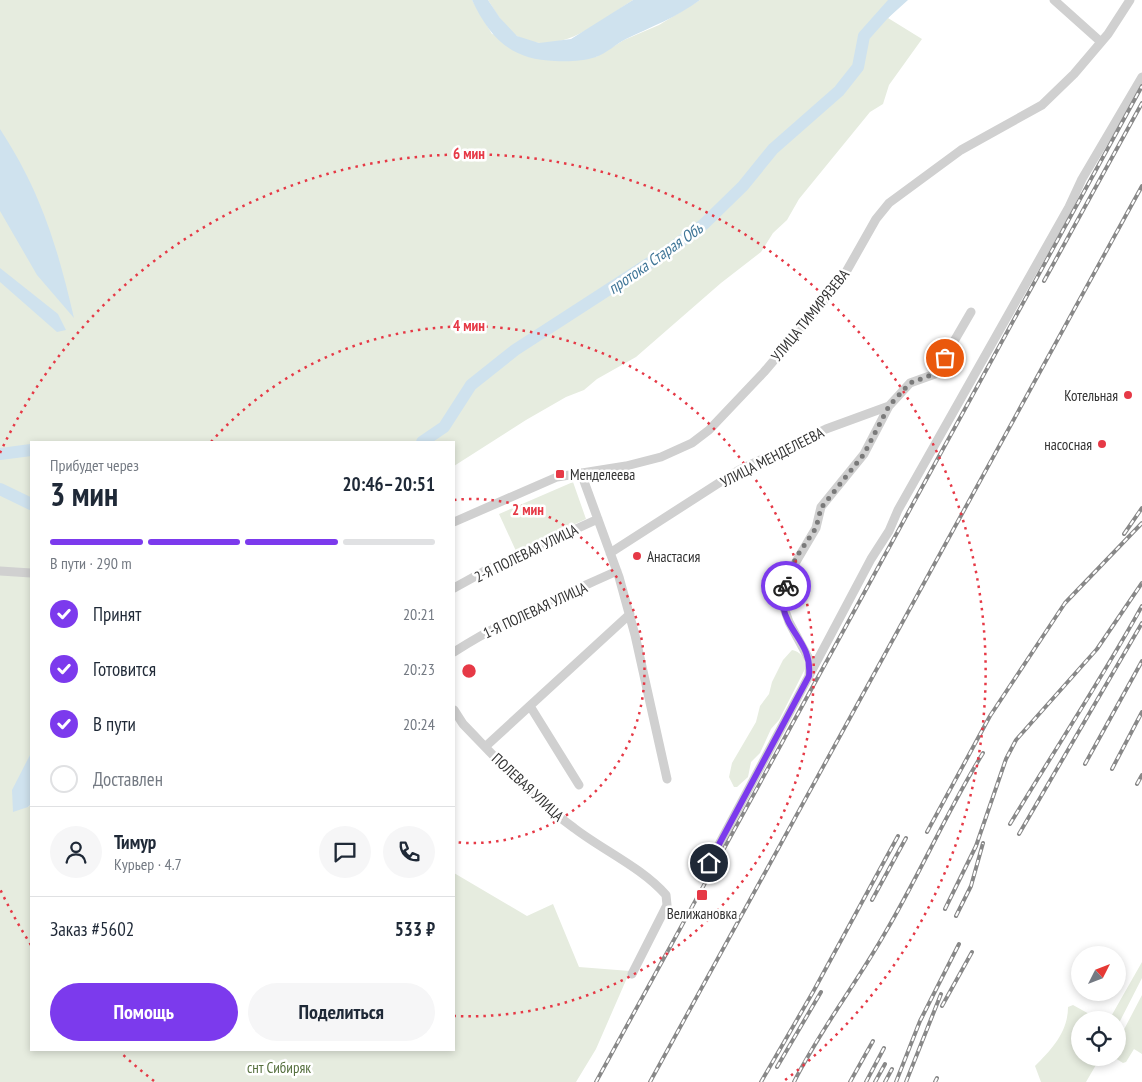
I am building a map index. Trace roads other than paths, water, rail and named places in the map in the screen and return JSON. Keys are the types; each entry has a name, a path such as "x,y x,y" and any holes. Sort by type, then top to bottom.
{"street":[{"path":"1054,0 1101,42"},
{"name":"УЛИЦА ТИМИРЯЗЕВА","path":"455,522 557,477 626,466 661,457 692,443 709,430 764,372 830,294 846,272 876,219 889,203 961,150 1042,104 1074,74 1101,42 1130,0"},
{"path":"709,863 871,559 889,531 898,510 1070,207 1082,179 1142,77"},
{"name":"УЛИЦА МЕНДЕЛЕЕВА","path":"809,676 810,660 789,622 783,605 787,577 816,528 821,508 864,454 889,406 910,383 934,374 971,312"},
{"name":"УЛИЦА МЕНДЕЛЕЕВА","path":"610,553 739,470 826,429 889,406"},
{"path":"581,473 617,572 630,614 667,779"},
{"name":"2-Я ПОЛЕВАЯ УЛИЦА","path":"455,587 492,567 598,519"},
{"path":"0,571 30,574"},
{"name":"1-Я ПОЛЕВАЯ УЛИЦА","path":"455,651 479,636 543,604 617,572"},
{"path":"486,747 630,614"},
{"path":"530,706 579,785"},
{"name":"ПОЛЕВАЯ УЛИЦА","path":"458,724 486,747 542,804 574,829 647,877 666,895 667,905 632,974"}],"water":[{"path":"472,0 488,0 500,18 517,36 539,43 571,39 633,0 700,0 673,17 622,41 596,57 565,61 540,60 514,51 495,36 486,25"},
{"path":"891,0 908,0 888,18 869,27"},
{"path":"0,129 37,197 54,243 74,318 37,275 0,211"},
{"path":"0,268 58,314 66,330 57,332 0,282"},
{"path":"30,755 30,805 13,812 12,790"}],"waterway":[{"name":"протока Старая Обь","path":"423,441 444,427 471,385 515,350 668,251 704,224 743,186 773,149 839,91 858,67 864,36 896,0"},
{"name":"протока Старая Обь","path":"0,454 30,450"},
{"name":"протока Старая Обь","path":"0,489 30,504"}],"railway":[{"path":"596,1082 1142,86"},
{"path":"1044,281 1142,103"},
{"path":"650,1082 1142,186"},
{"path":"1124,534 1142,508"},
{"path":"927,832 990,716 1065,603 1142,523"},
{"path":"945,909 976,846 1006,759 1016,740 1097,649 1142,583"},
{"path":"1010,824 1142,606"},
{"path":"1019,834 1142,623"},
{"path":"1085,764 1142,661"},
{"path":"1112,769 1142,712"},
{"path":"794,1082 815,1044 885,933 957,797 983,753"},
{"path":"1137,784 1142,775"},
{"path":"761,1082 813,992 898,836"},
{"path":"872,900 906,838"},
{"path":"956,916 971,886 983,843"},
{"path":"896,1082 920,1021 959,944"},
{"path":"942,1006 972,952"},
{"path":"777,1067 821,992"},
{"path":"906,1082 941,994"},
{"path":"850,1082 873,1041"},
{"path":"866,1082 884,1048"},
{"path":"875,1082 885,1064"},
{"path":"885,1082 892,1069"},
{"path":"935,1082 937,1078"}],"place":[{"name":"Котельная","path":"1128,395"},
{"name":"насосная","path":"1102,444"},
{"name":"Менделеева","path":"560,474"},
{"name":"Анастасия","path":"637,556"},
{"name":"Велижановка","path":"702,895"}],"park label":[{"name":"снт Сибиряк","path":"279,1067"}]}
